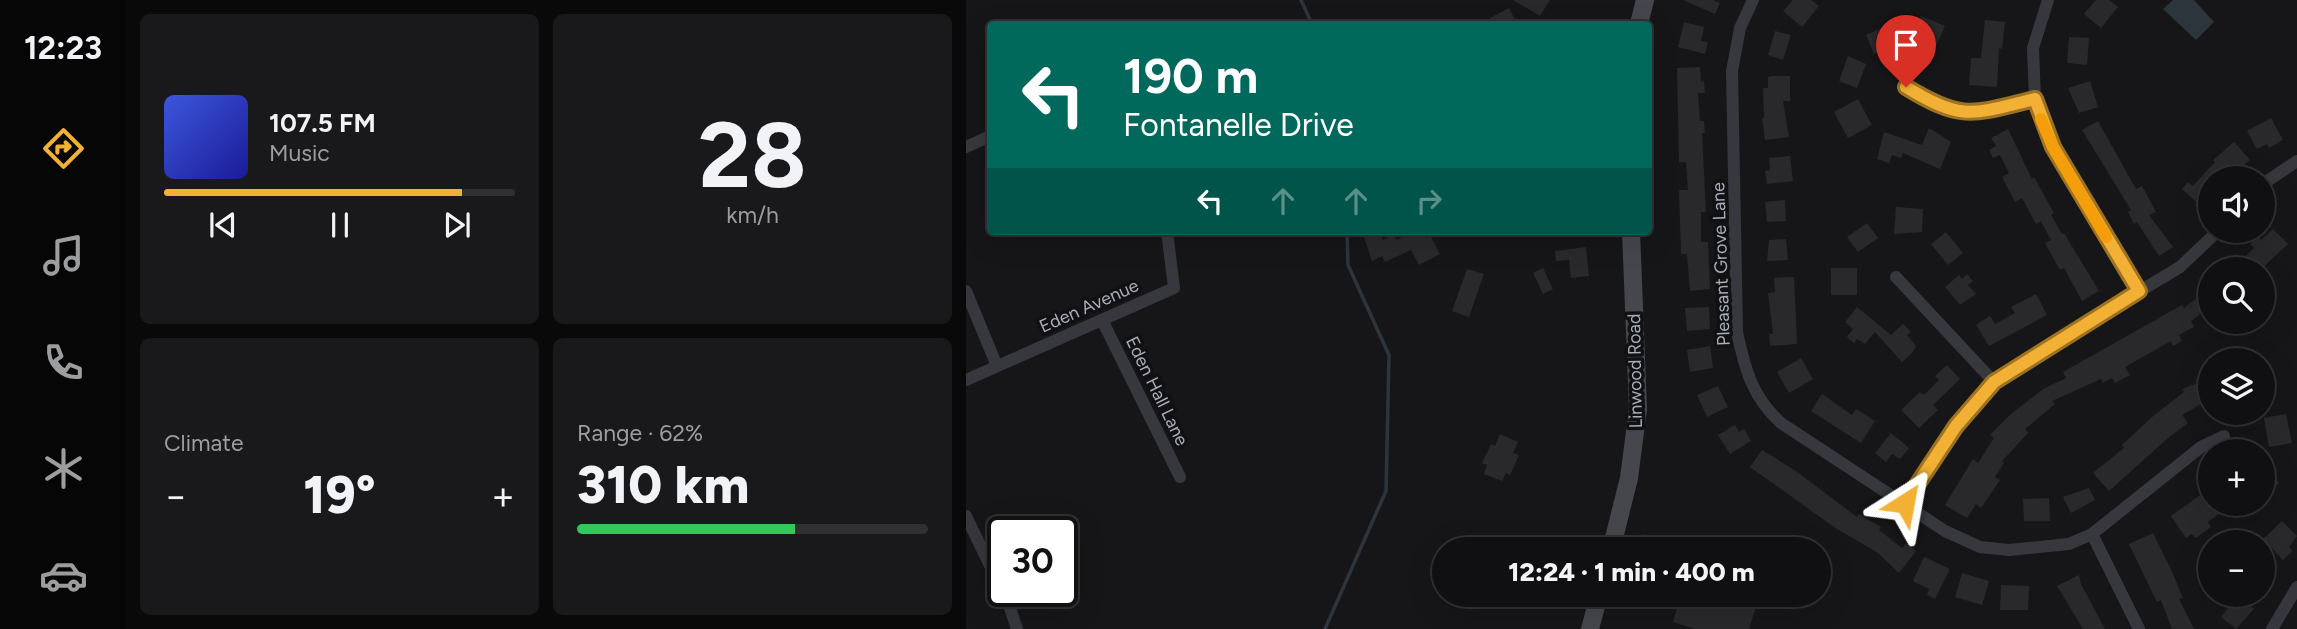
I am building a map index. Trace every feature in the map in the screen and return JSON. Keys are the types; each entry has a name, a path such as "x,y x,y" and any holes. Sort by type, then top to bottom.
{"street":[{"path":"1640,21 1645,0"},
{"name":"Pleasant Grove Lane","path":"1753,0 1740,28 1732,71 1737,332 1744,370 1762,406 1781,423 1945,531 1980,547 2037,550 2069,544 2092,534 2202,447 2224,436"},
{"path":"2048,0 2033,48 2035,99 2053,147 2139,291"},
{"path":"1906,87 1939,107 1953,111 1983,111 2035,99"},
{"path":"966,147 987,137"},
{"path":"2275,176 2297,161"},
{"name":"Eden Avenue","path":"966,380 1174,288 1167,235"},
{"name":"Linwood Road","path":"1614,537 1631,470 1638,409 1631,235"},
{"path":"1905,503 1956,426 1994,382 2180,267 2205,243"},
{"path":"1896,277 1994,382"},
{"path":"966,290 998,366"},
{"name":"Eden Hall Lane","path":"1102,320 1180,477"},
{"path":"966,516 1009,605 1017,629"},
{"path":"2092,534 2139,629"},
{"path":"2272,629 2297,587"},
{"path":"1590,629 1596,607"}],"shaded area":[{"path":"2173,0 2194,0 2214,22 2196,40 2163,9"}],"building":[{"path":"1513,0 1550,0 1540,16"},
{"path":"1683,0 1713,0 1720,3 1715,14"},
{"path":"1793,0 1811,0 1819,6 1802,27 1783,11"},
{"path":"2096,0 2109,0 2118,7 2101,28 2084,14"},
{"path":"1509,8 1516,21 1492,21 1490,18"},
{"path":"1921,16 1945,26 1934,51 1910,41"},
{"path":"1985,20 2005,22 2002,49 1999,48 1997,87 1969,85 1971,58 1981,58"},
{"path":"1684,22 1704,27 1701,41 1708,42 1705,54 1678,47"},
{"path":"1891,24 1899,42 1874,54 1866,35"},
{"path":"1775,31 1791,35 1783,60 1768,55"},
{"path":"2069,37 2089,38 2087,65 2067,63"},
{"path":"1848,56 1866,64 1857,88 1839,81"},
{"path":"1700,67 1705,93 1698,93 1700,121 1704,121 1705,133 1702,133 1706,212 1701,212 1701,242 1708,242 1710,289 1690,291 1687,254 1681,254 1679,190 1688,190 1686,162 1679,162 1677,68"},
{"path":"1790,76 1790,101 1783,101 1789,137 1765,140 1762,118 1763,88 1768,88 1768,77"},
{"path":"2090,81 2098,107 2079,113 2068,88"},
{"path":"1858,99 1872,125 1848,138 1834,112"},
{"path":"2271,118 2283,140 2269,148 2267,144 2257,149 2247,131"},
{"path":"2098,121 2136,189 2142,186 2156,212 2149,215 2173,247 2159,256 2137,222 2134,224 2128,212 2131,210 2082,130"},
{"path":"1929,128 1951,142 1940,169 1903,153 1901,158 1892,155 1889,163 1877,159 1884,132 1922,145"},
{"path":"2008,129 2032,179 2034,177 2054,213 2051,215 2099,291 2082,301 2064,268 2060,270 2045,243 2051,240 2041,221 2036,224 2022,198 2015,202 2002,177 2009,173 2000,155 1993,158 1989,150 1996,146 1991,138"},
{"path":"2234,142 2250,160 2243,166 2211,166 2215,162 2213,160"},
{"path":"1790,156 1793,181 1767,184 1765,171 1770,170 1769,158"},
{"path":"2198,181 2198,203 2182,189 2188,182 2193,186"},
{"path":"1785,200 1786,221 1767,222 1765,202"},
{"path":"1896,207 1923,209 1922,232 1894,234"},
{"path":"1867,223 1878,238 1858,252 1847,237"},
{"path":"2275,231 2288,244 2274,257 2245,257 2254,248 2250,244 2275,243"},
{"path":"1946,232 1963,253 1948,265 1931,244"},
{"path":"1363,235 1380,235 1383,240 1394,235 1397,240 1406,235 1424,235 1426,238 1430,235 1440,254 1419,265 1411,250 1385,262 1382,256 1372,261"},
{"path":"1786,239 1788,260 1767,261 1769,240"},
{"path":"1586,247 1589,276 1571,278 1569,260 1556,261 1555,251"},
{"path":"1543,268 1553,289 1543,294 1533,273"},
{"path":"1831,268 1857,268 1857,295 1831,295"},
{"path":"1467,269 1484,274 1469,317 1452,311"},
{"path":"1967,274 1973,281 1968,285 1976,294 1960,305 1945,287 1959,275 1962,279"},
{"path":"1794,277 1797,344 1770,346 1769,334 1773,334 1768,293 1775,292 1774,278"},
{"path":"2036,294 2047,315 1989,346 1976,325 1990,316 1995,324 2015,313 2011,307"},
{"path":"2198,297 2198,316 2191,321 2194,327 2179,335 2182,341 2173,346 2171,341 2125,367 2130,375 2115,383 2112,378 2103,383 2101,379 2052,401 2055,404 2025,429 2028,433 2002,461 2004,463 1995,477 2000,480 1981,508 1976,504 1967,518 1945,505 1973,459 1978,463 1994,438 1990,435 2010,415 2043,389 2066,378 2063,372 2182,305 2184,308"},
{"path":"1709,307 1710,329 1687,331 1685,308"},
{"path":"1857,307 1891,335 1903,324 1911,332 1907,335 1916,346 1913,352 1902,362 1875,332 1865,344 1857,339 1854,343 1847,337 1853,329 1845,322"},
{"path":"1710,346 1713,368 1690,372 1687,350"},
{"path":"1801,358 1813,379 1789,393 1777,372"},
{"path":"1947,365 1960,379 1933,405 1938,410 1919,428 1901,410 1920,392 1924,395 1939,380 1935,376"},
{"path":"2198,383 2198,406 2182,415 2188,423 2109,491 2093,473 2124,448 2122,445 2152,417 2184,392 2182,389"},
{"path":"1718,386 1728,407 1707,417 1697,395"},
{"path":"1822,394 1852,415 1856,409 1875,421 1861,443 1811,411"},
{"path":"2286,414 2292,443 2275,446 2275,439 2268,439 2265,425 2275,425 2275,416"},
{"path":"1735,425 1739,432 1744,429 1751,441 1730,454 1718,435"},
{"path":"1891,433 1909,448 1900,459 1892,454 1886,462 1875,453"},
{"path":"1500,434 1518,442 1513,453 1519,455 1510,475 1506,473 1502,481 1484,474 1487,465 1482,463 1491,444 1495,446"},
{"path":"1762,450 1796,471 1857,517 1859,514 1881,527 1879,530 1902,548 1906,543 1916,551 1899,573 1878,553 1834,527 1750,467"},
{"path":"2089,488 2095,500 2071,513 2063,497"},
{"path":"2198,497 2198,516 2216,516 2208,522 2211,527 2207,530 2198,530 2196,538 2192,534 2186,538 2171,516"},
{"path":"2049,498 2050,521 2024,521 2023,499"},
{"path":"2282,521 2297,536 2289,547 2293,551 2283,560 2275,552 2275,530 2272,530"},
{"path":"2153,533 2173,574 2183,598 2179,599 2194,629 2172,629 2161,600 2157,602 2129,544"},
{"path":"1924,557 1950,569 1935,599 1927,595 1929,589 1913,581"},
{"path":"1962,573 1989,581 1982,605 1955,597"},
{"path":"2079,575 2081,584 2105,629 2083,629 2057,586"},
{"path":"2001,585 2029,586 2028,610 2000,610"},
{"path":"1677,607 1756,607 1749,629 1695,629 1673,622"},
{"path":"2229,607 2254,609 2236,629 2221,617"}],"waterway":[{"path":"1301,0 1311,21"},
{"path":"1325,629 1386,491 1389,355 1348,265 1347,235"}],"slow traffic":[{"path":"2041,119 2053,147 2106,237"}],"route":[{"path":"1905,503 1956,426 1994,382 2026,359 2139,291 2053,147 2035,99 1969,113 1939,107 1906,87"}]}
